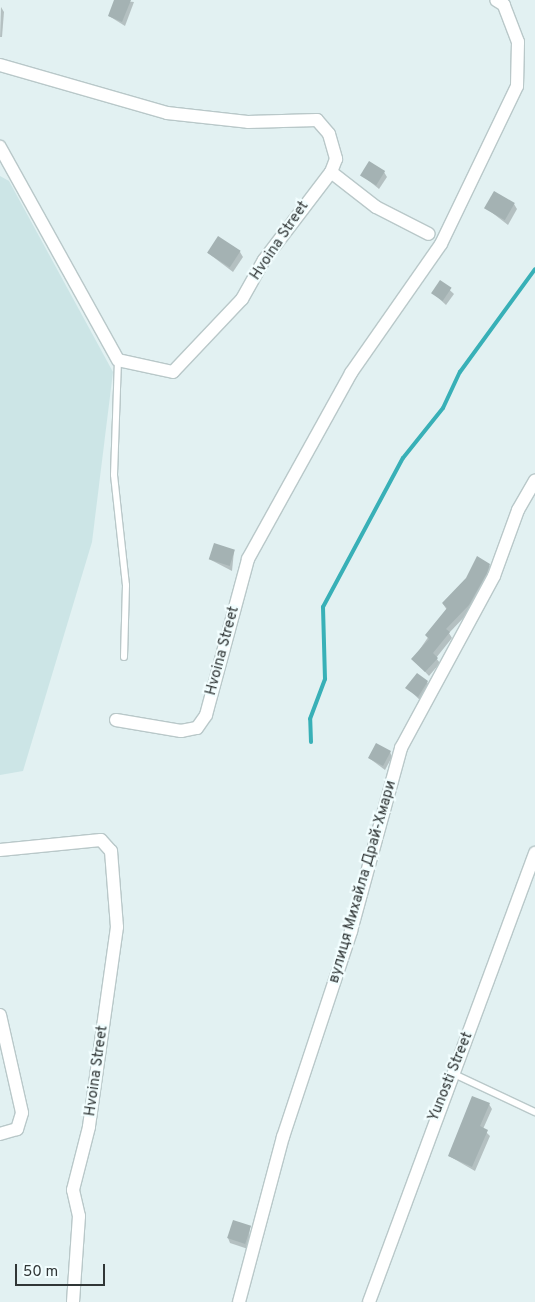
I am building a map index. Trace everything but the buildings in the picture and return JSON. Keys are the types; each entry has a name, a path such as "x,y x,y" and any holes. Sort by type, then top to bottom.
{"street":[{"name":"Hvoina Street","path":"116,720 180,731 197,728 206,715 248,560 351,373 441,244 517,86 517,35 504,5 496,0"},
{"path":"0,65 167,114 248,122 317,120 335,146 331,172 376,207 429,234"},
{"path":"0,147 118,360"},
{"name":"Hvoina Street","path":"118,360 173,372 186,362 242,299 294,216 331,172"},
{"name":"вулиця Михайла Драй-Хмари","path":"239,1302 283,1137 351,931 401,748 494,576 518,510 535,481"},
{"name":"Hvoina Street","path":"0,850 101,840 111,851 117,927 89,1127 73,1190 79,1216 73,1302"},
{"name":"Yunosti Street","path":"369,1302 451,1072 488,986 535,852"},
{"path":"0,1015 22,1113 16,1129 0,1134"}],"lane":[{"path":"118,360 114,475 126,585 124,657"},
{"path":"451,1072 535,1112"}],"shaded area":[{"path":"0,176 9,181 113,372 92,542 23,771 0,775"}],"waterway":[{"path":"311,742 310,719 325,679 323,607 403,458 443,408 460,372 535,269"}]}
